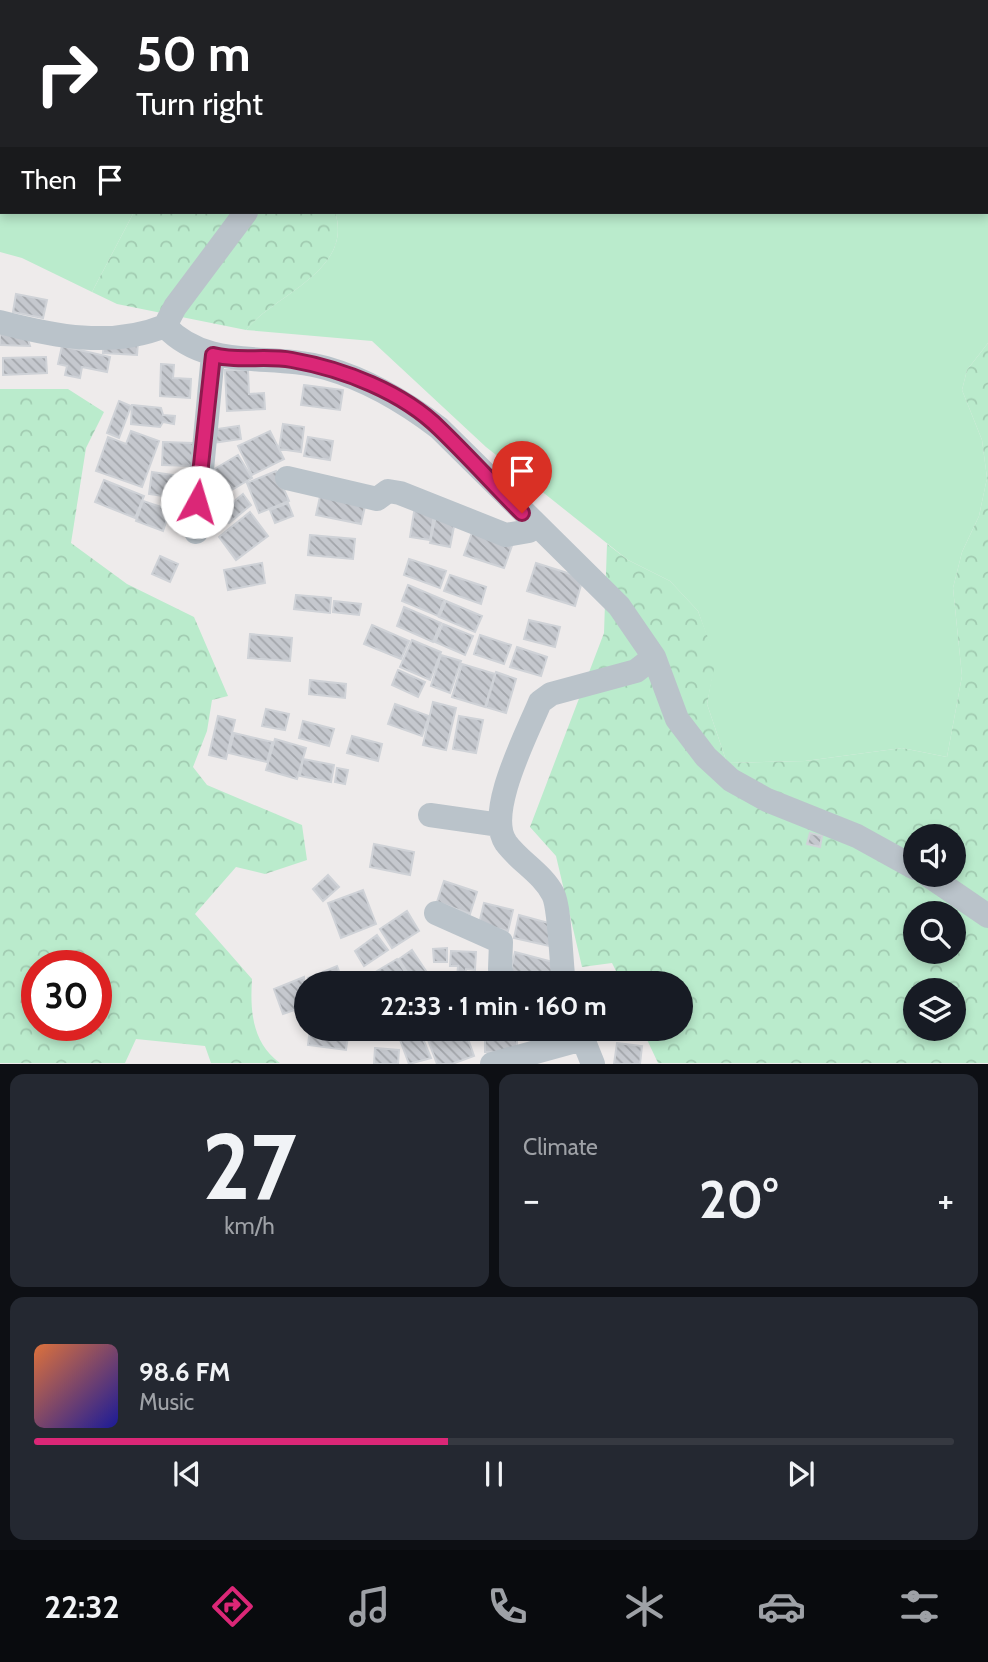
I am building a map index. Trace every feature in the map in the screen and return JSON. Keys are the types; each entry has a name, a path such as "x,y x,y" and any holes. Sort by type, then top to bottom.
{"street":[{"path":"0,322 75,337 125,340 164,326 175,307 245,214"},
{"path":"164,326 178,340 231,360 290,359 349,376 394,397 439,428 618,606 654,657 677,719 706,757 732,780 767,800 857,836 903,861"},
{"path":"196,532 213,355"},
{"path":"287,478 377,499 388,491 400,493 506,535 529,531 536,526"},
{"path":"563,971 554,896 543,878 504,840 500,825 500,804 540,702 551,694 636,671 654,657"},
{"path":"430,815 500,825"},
{"path":"946,887 988,916"},
{"path":"436,913 501,942 501,971"},
{"path":"492,1063 560,1041"},
{"path":"584,1041 593,1063"}],"green space":[{"path":"0,214 133,214 92,292 22,258 0,252"},
{"path":"133,214 335,214 338,233 333,250 323,266 246,330 117,304 92,292"},
{"path":"335,214 988,214 988,343 967,370 962,390 982,440 987,478 979,516 962,552 953,588 962,676 947,757 902,748 805,761 727,763 707,704 715,659 698,611 670,581 628,560 486,447 372,341 246,330 323,266 333,250 338,233"},
{"path":"988,343 988,1063 658,1063 648,1041 693,1041 693,971 616,971 612,963 582,967 556,856 530,827 604,633 607,544 628,560 670,581 698,611 716,659 707,704 727,763 805,761 902,748 947,757 962,676 953,588 962,552 979,516 987,478 982,440 962,390 967,370"},
{"path":"0,389 68,389 104,412 86,448 71,543 127,584 194,617 228,696 212,700 207,731 193,767 207,785 302,825 307,860 265,874 236,867 195,914 252,979 253,1014 258,1036 280,1063 211,1063 205,1046 136,1039 125,1063 0,1063"}],"building":[{"path":"16,294 47,300 43,318 13,312"},
{"path":"0,328 26,333 30,346 0,345"},
{"path":"104,340 138,342 137,355 103,353"},
{"path":"62,346 110,357 107,372 82,367 80,378 65,375 67,366 58,364"},
{"path":"46,357 47,373 3,375 3,358"},
{"path":"161,364 174,365 173,378 191,379 190,398 160,396"},
{"path":"225,370 248,370 249,394 264,393 265,409 227,411"},
{"path":"304,385 343,390 340,410 301,405"},
{"path":"119,401 131,406 119,438 107,433"},
{"path":"132,405 161,408 163,415 175,416 174,424 163,422 160,427 131,424"},
{"path":"283,424 304,427 301,452 279,449"},
{"path":"239,426 241,439 212,443 210,430"},
{"path":"131,431 159,441 142,487 96,471 108,437 126,444"},
{"path":"270,431 284,459 252,475 238,446"},
{"path":"308,437 333,441 330,460 304,456"},
{"path":"163,442 193,443 192,466 162,465"},
{"path":"238,455 252,478 223,495 218,486 210,491 211,471"},
{"path":"276,471 289,501 259,513 247,483"},
{"path":"152,472 194,478 191,500 149,494"},
{"path":"104,480 144,496 135,518 95,502"},
{"path":"218,488 225,501 207,509 201,496"},
{"path":"321,492 366,502 361,524 316,515"},
{"path":"243,494 251,505 229,523 220,513"},
{"path":"143,501 170,510 163,531 136,521"},
{"path":"288,503 293,516 275,523 270,510"},
{"path":"415,506 435,508 430,540 410,537"},
{"path":"437,511 456,516 450,547 430,543"},
{"path":"250,512 268,536 236,560 219,537"},
{"path":"473,530 513,543 504,568 464,555"},
{"path":"310,535 355,539 353,559 308,555"},
{"path":"160,556 178,564 170,582 152,574"},
{"path":"409,559 446,571 440,588 404,575"},
{"path":"262,563 265,583 228,590 224,570"},
{"path":"536,563 583,578 575,606 527,591"},
{"path":"450,575 486,587 481,604 444,591"},
{"path":"408,585 444,600 438,616 402,601"},
{"path":"296,595 331,598 330,613 294,609"},
{"path":"334,601 361,604 359,615 333,612"},
{"path":"446,601 482,616 475,632 439,617"},
{"path":"404,607 441,623 433,642 397,626"},
{"path":"529,620 560,627 555,647 524,639"},
{"path":"443,624 473,636 465,655 435,642"},
{"path":"372,625 409,641 401,659 364,644"},
{"path":"250,634 292,638 290,661 248,658"},
{"path":"480,635 511,645 504,664 474,654"},
{"path":"412,640 441,652 430,680 400,667"},
{"path":"517,647 547,657 541,676 510,667"},
{"path":"441,655 461,661 450,693 431,686"},
{"path":"462,664 495,674 485,707 452,697"},
{"path":"398,670 425,682 418,697 392,685"},
{"path":"496,672 516,679 506,713 486,707"},
{"path":"310,680 346,684 345,698 309,694"},
{"path":"433,702 456,708 446,750 423,745"},
{"path":"395,704 429,716 422,736 388,724"},
{"path":"266,709 289,714 285,730 262,726"},
{"path":"218,716 235,720 226,759 209,755"},
{"path":"459,716 483,720 476,753 453,749"},
{"path":"303,721 334,729 329,746 299,738"},
{"path":"234,733 272,742 267,762 229,753"},
{"path":"352,736 382,744 378,761 347,753"},
{"path":"275,739 306,748 297,779 266,770"},
{"path":"303,759 334,765 331,782 300,776"},
{"path":"337,768 348,770 345,784 335,782"},
{"path":"810,833 822,836 820,847 807,844"},
{"path":"374,844 414,852 410,875 370,867"},
{"path":"328,875 339,887 323,901 313,889"},
{"path":"444,881 477,892 470,914 437,902"},
{"path":"363,890 376,924 341,938 328,903"},
{"path":"484,903 513,910 508,931 479,924"},
{"path":"407,911 419,931 392,948 380,929"},
{"path":"519,915 556,925 554,947 514,938"},
{"path":"377,935 388,950 364,966 355,951"},
{"path":"447,948 447,962 434,962 433,949"},
{"path":"412,950 426,971 406,971 399,959"},
{"path":"451,951 476,952 475,970 458,971 458,966 450,966"},
{"path":"515,952 553,962 553,971 511,971"},
{"path":"397,959 404,971 377,971"},
{"path":"337,966 339,971 325,971"},
{"path":"294,981 294,1010 283,1014 274,989"},
{"path":"308,1041 347,1041 346,1050 308,1045"},
{"path":"400,1041 424,1041 431,1058 409,1064"},
{"path":"428,1041 469,1041 474,1056 452,1064 437,1064"},
{"path":"485,1041 517,1041 517,1052 485,1052"},
{"path":"617,1043 642,1046 640,1064 614,1064"},
{"path":"375,1048 399,1050 398,1064 374,1064"}],"route":[{"path":"197,502 213,355 231,360 290,359 349,376 394,397 439,428 522,513"}]}
